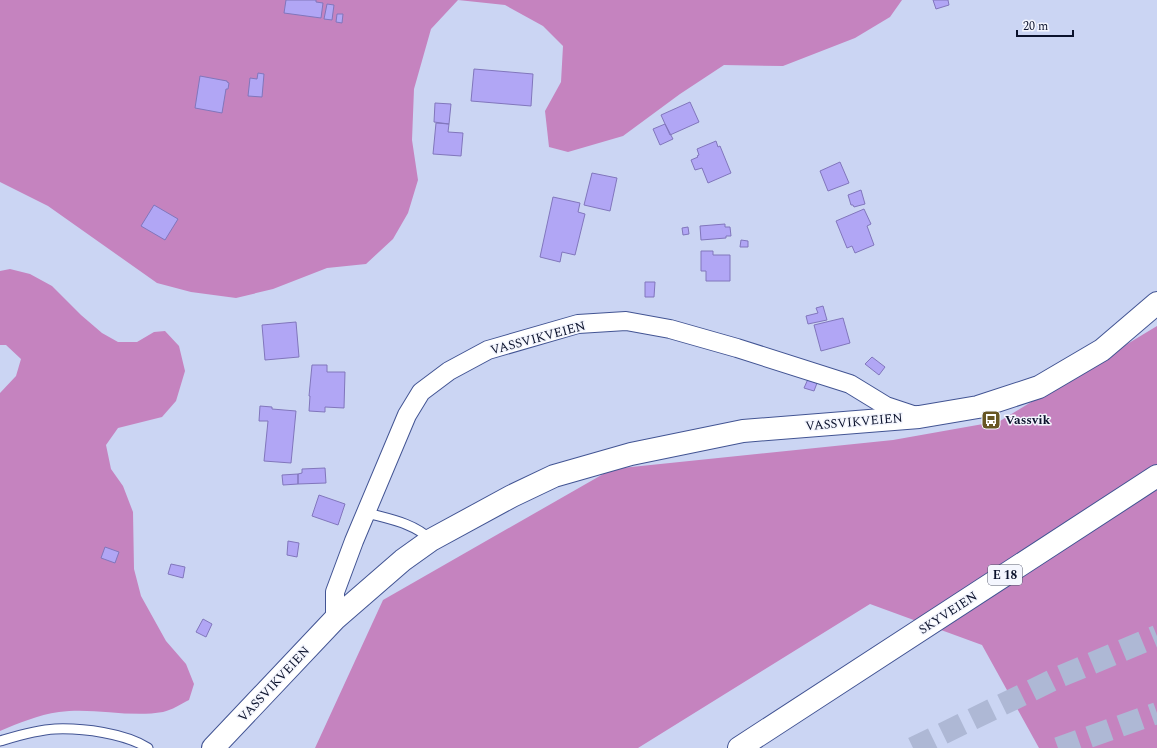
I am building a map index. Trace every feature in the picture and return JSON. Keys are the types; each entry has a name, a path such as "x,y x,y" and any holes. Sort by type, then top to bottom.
{"main road":[{"name":"VASSVIKVEIEN","path":"214,748 334,619 403,560 431,540 512,496 554,476 630,454 743,431 918,416 978,407 1039,387 1102,350 1157,303"},
{"name":"SKYVEIEN","path":"738,748 1157,476"}],"street":[{"name":"VASSVIKVEIEN","path":"334,619 335,592 354,541 407,415 421,392 449,371 488,350 578,324 626,321 670,329 737,348 850,384 886,406 918,416"}],"lane":[{"path":"367,513 400,522 422,532 431,540"},
{"path":"0,741 20,735 54,729 92,731 122,737 148,748"}],"shaded area":[{"path":"0,0 458,0 431,29 414,89 412,140 418,180 408,213 393,239 366,264 327,268 273,289 236,298 191,292 157,283 48,206 0,182"},
{"path":"458,0 902,0 890,17 855,38 783,66 724,65 680,94 623,136 568,152 549,147 545,111 561,82 563,46 543,26 505,5"},
{"path":"10,269 30,274 52,286 81,315 102,333 118,342 137,342 154,332 165,331 179,346 185,371 176,401 162,417 118,428 106,445 111,469 123,486 133,512 134,569 141,596 166,641 186,664 194,684 189,700 166,711 150,714 85,711 59,712 36,717 0,731 0,393 16,376 21,359 6,345 0,345 0,271"},
{"path":"1157,326 1157,748 1039,748 982,645 870,604 638,748 315,748 383,600 612,469 893,440 1000,421"}],"building":[{"path":"286,0 316,0 316,2 323,3 321,18 284,13"},
{"path":"933,0 948,0 949,5 936,9"},
{"path":"327,4 334,5 332,20 324,19"},
{"path":"337,14 343,14 342,23 336,22"},
{"path":"474,69 533,74 531,106 471,101"},
{"path":"258,73 264,74 262,97 248,96 250,78 257,79"},
{"path":"200,76 227,81 229,83 228,89 226,89 222,113 195,108"},
{"path":"690,102 699,122 670,135 661,115"},
{"path":"435,103 451,104 449,124 434,122"},
{"path":"436,123 449,124 448,132 463,133 461,156 433,154"},
{"path":"665,124 673,139 660,145 653,129"},
{"path":"716,141 718,147 720,146 731,173 708,183 702,168 695,170 691,160 698,157 697,156 699,155 697,149"},
{"path":"840,162 849,183 828,191 820,171"},
{"path":"592,173 617,178 610,211 584,205"},
{"path":"861,190 865,204 854,207 851,205 848,195"},
{"path":"553,197 580,203 578,212 585,214 575,255 562,252 560,262 540,257"},
{"path":"154,205 178,219 165,240 141,226"},
{"path":"864,209 871,224 867,226 874,245 855,253 852,246 847,248 836,221"},
{"path":"725,224 725,227 730,227 731,236 726,236 726,238 701,240 700,226"},
{"path":"688,227 689,234 683,235 682,228"},
{"path":"741,240 748,241 748,247 740,247"},
{"path":"701,251 713,251 713,255 730,255 730,281 706,281 706,271 701,271"},
{"path":"645,282 655,282 654,297 645,297"},
{"path":"823,306 827,320 808,324 806,316 818,313 816,308"},
{"path":"843,318 850,343 821,351 814,325"},
{"path":"296,322 299,357 265,360 262,325"},
{"path":"872,357 885,367 879,375 865,364"},
{"path":"312,365 327,365 327,372 345,372 344,408 325,407 325,412 309,411"},
{"path":"808,379 817,383 814,391 804,388"},
{"path":"260,406 272,407 272,409 296,411 291,463 264,461 268,421 259,421"},
{"path":"325,468 326,483 298,484 298,474 302,473 302,469"},
{"path":"298,474 298,484 283,485 282,475"},
{"path":"319,495 345,504 338,525 312,516"},
{"path":"288,541 299,543 297,557 287,555"},
{"path":"105,547 119,552 115,563 101,558"},
{"path":"171,564 185,567 183,578 168,574"},
{"path":"203,619 212,624 206,637 196,632"}],"tunnel":[{"path":"913,748 1059,677 1157,636"},
{"path":"1058,748 1157,713"}],"place":[{"name":"Vassvik","path":"991,420"}]}
